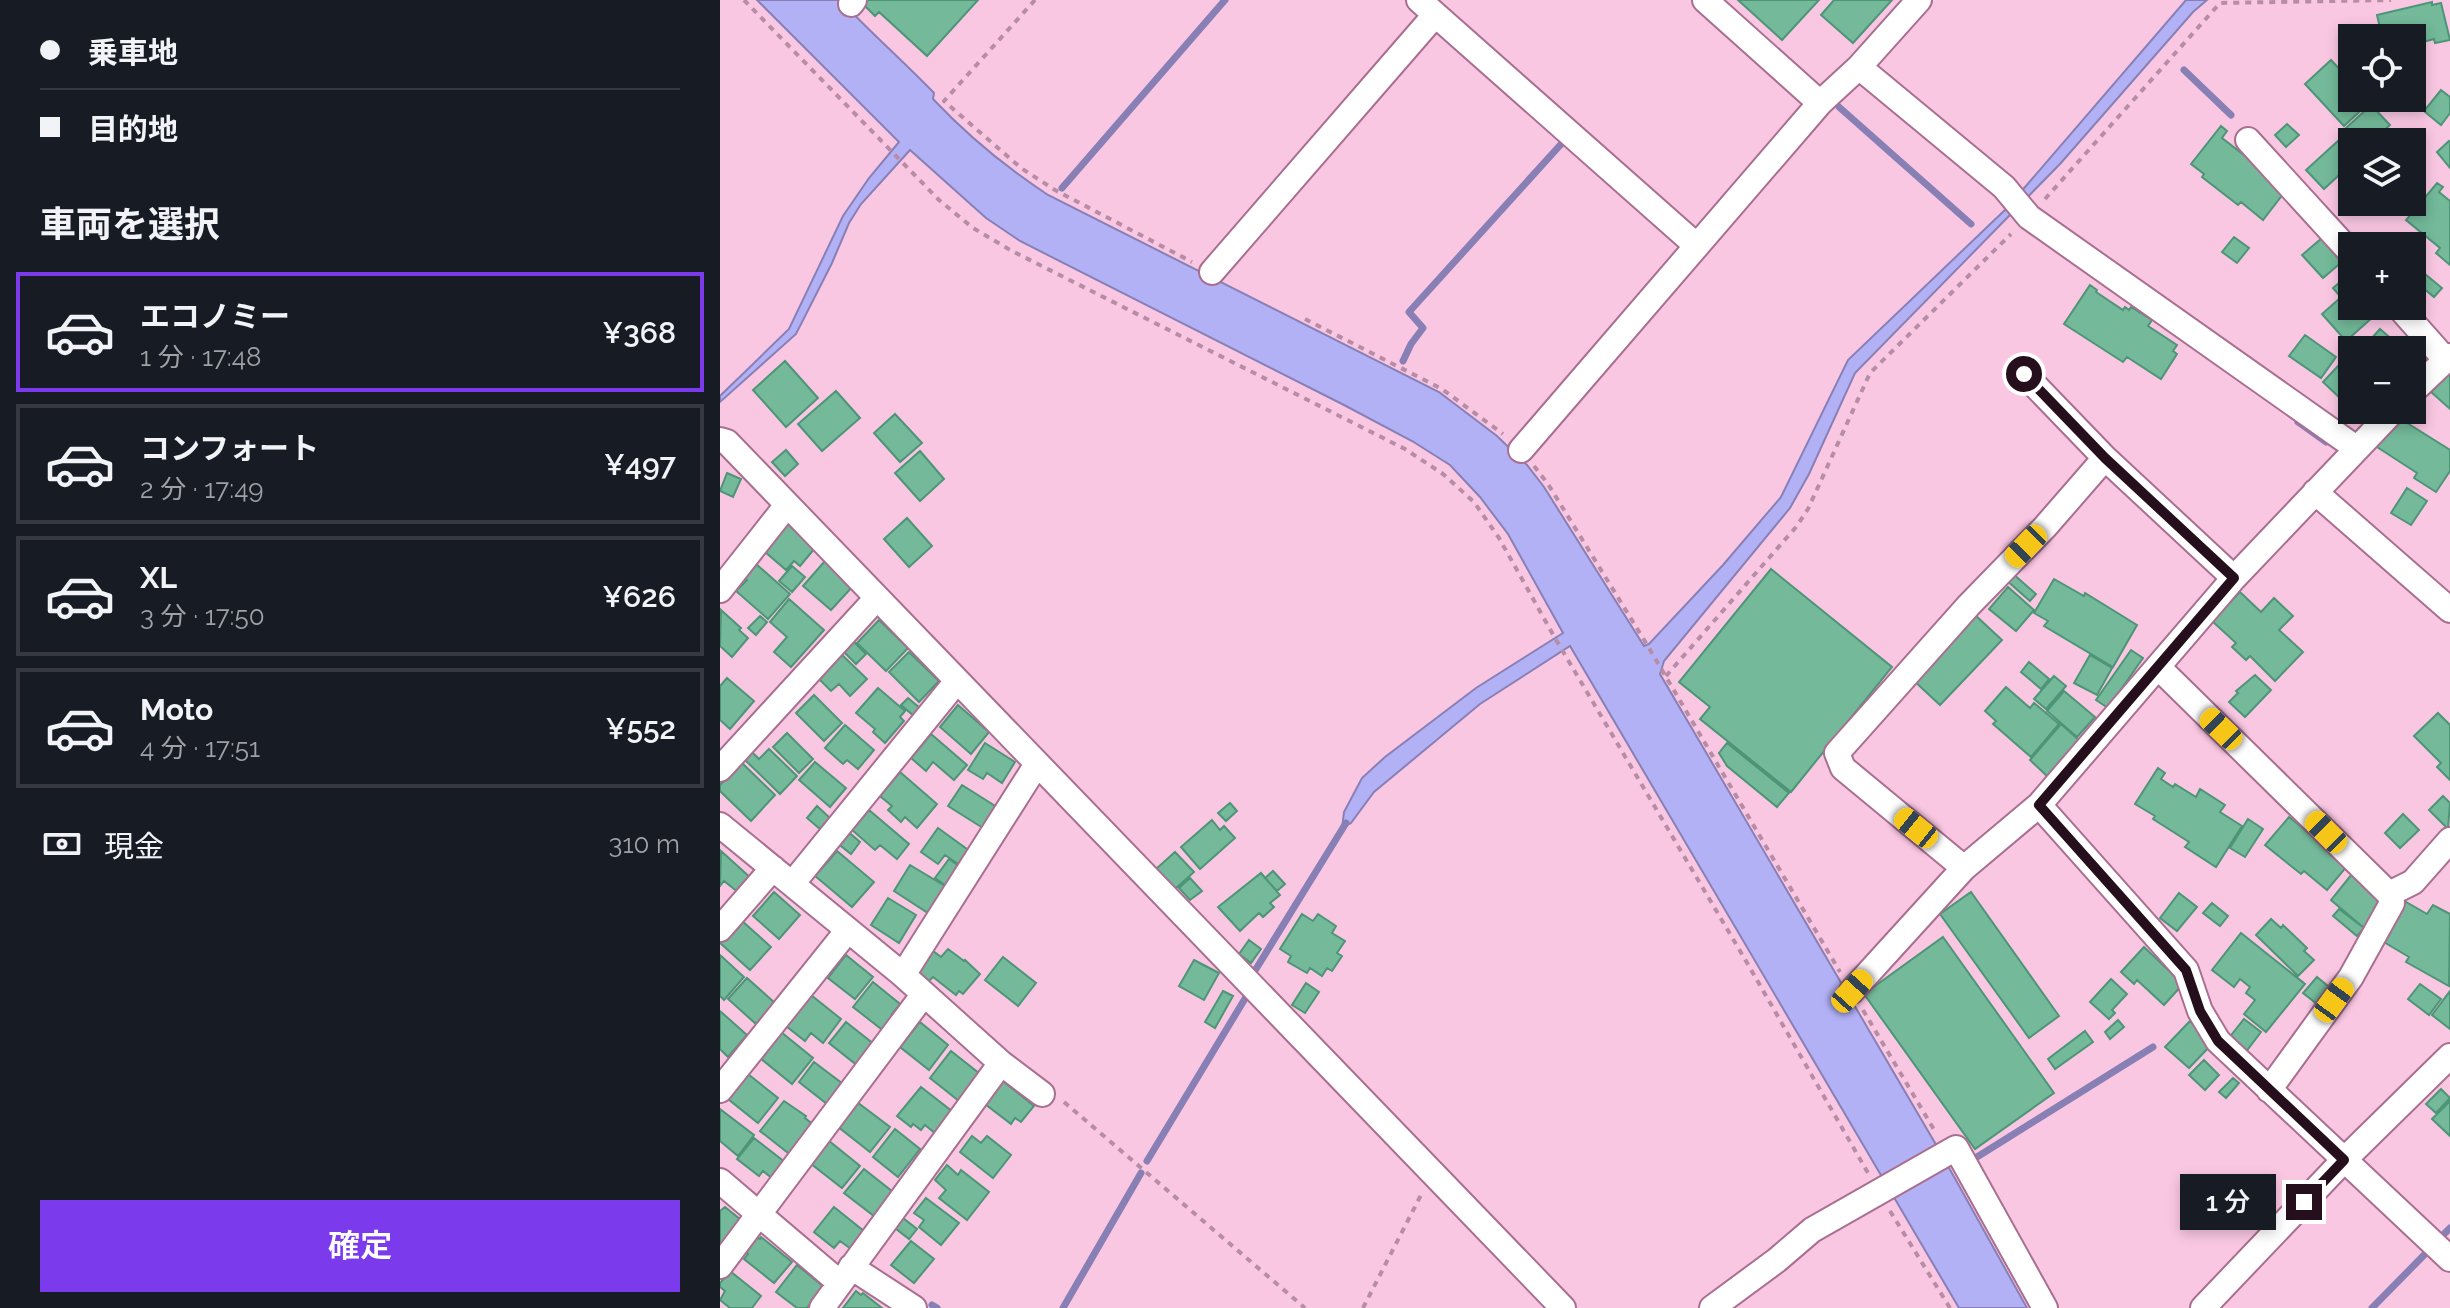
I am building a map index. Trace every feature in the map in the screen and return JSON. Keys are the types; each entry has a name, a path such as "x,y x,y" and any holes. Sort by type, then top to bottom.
{"street":[{"path":"1705,0 1820,103"},
{"path":"1521,450 1820,103 1859,67 1919,0"},
{"path":"1212,272 1427,7 1697,246"},
{"path":"1859,67 2022,208 2356,448"},
{"path":"2248,140 2338,239"},
{"path":"2411,320 2447,357 2426,378"},
{"path":"2024,374 2105,458 2234,578"},
{"path":"1852,991 1964,868 2039,805 2234,578 2380,424"},
{"path":"720,440 727,442 1563,1308"},
{"path":"1964,868 1843,768 1837,753 2105,458"},
{"path":"2315,492 2450,610"},
{"path":"720,590 787,505"},
{"path":"720,769 876,599"},
{"path":"2158,667 2389,894 2392,903 2351,977 2269,1090"},
{"path":"792,884 957,681"},
{"path":"903,975 1037,764"},
{"path":"2039,805 2186,970 2200,1011 2218,1041 2450,1259"},
{"path":"720,825 903,975 1001,1063 1042,1094"},
{"path":"2389,894 2413,882 2450,840"},
{"path":"720,929 773,868"},
{"path":"720,1090 848,930"},
{"path":"720,1266 924,994"},
{"path":"2203,1308 2344,1160 2450,1056"},
{"path":"822,1308 1001,1063"},
{"path":"1712,1308 1812,1230 1956,1148 2045,1308"},
{"path":"720,1181 759,1214 845,1275 914,1308"}],"path":[{"path":"744,0 939,200 973,228 1012,251 1405,449 1443,474 1474,502 1499,538 1880,1194 1950,1308"},
{"path":"1035,0 944,101 1021,168 1055,190 1212,272"},
{"path":"1665,674 1796,527 1808,509 1870,373 2022,208 2220,3 2391,0"},
{"path":"1305,319 1442,389 1476,411 1521,450 1548,484 1665,674 1947,1153"},
{"path":"1042,1094 1050,1090 1305,1308"},
{"path":"1363,1308 1432,1173"}],"water":[{"path":"757,0 840,0 934,93 933,99 960,125 1048,195 1439,392 1497,436 1527,465 1644,646 1723,565 1781,497 1848,360 2007,208 2186,0 2207,0 2193,12 2060,164 1855,373 1790,508 1664,661 1660,674 1938,1148 2027,1308 1959,1308 1570,646 1480,704 1374,792 1351,823 1342,828 1344,812 1362,778 1385,757 1476,688 1563,633 1508,534 1450,465 1344,405 1020,241 986,218 910,150 861,204 849,223 796,334 720,402 720,396 789,329 843,216 899,142"}],"building":[{"path":"978,0 927,56 879,12 875,16 861,2"},
{"path":"1738,0 1819,0 1782,40"},
{"path":"1834,0 1892,0 1853,43 1821,15"},
{"path":"2432,2 2432,5 2441,3 2450,40 2426,41 2426,24 2379,24 2377,15"},
{"path":"2331,60 2338,68 2338,112 2359,112 2344,126 2305,84"},
{"path":"2441,90 2450,97 2450,113 2441,125 2425,112"},
{"path":"2363,112 2378,112 2390,125 2387,128 2346,128"},
{"path":"2287,124 2299,135 2286,147 2275,135"},
{"path":"2221,126 2227,131 2222,138 2248,158 2252,153 2287,189 2263,220 2202,177 2204,174 2191,164"},
{"path":"2338,141 2338,176 2324,189 2306,170"},
{"path":"2450,142 2450,168 2437,152"},
{"path":"2437,183 2443,187 2439,192 2450,201 2450,265 2436,253 2440,248 2426,236 2426,232 2421,232 2406,220 2409,216 2426,216 2426,196"},
{"path":"2234,237 2249,248 2237,263 2222,252"},
{"path":"2322,238 2338,256 2338,265 2323,278 2302,255"},
{"path":"2426,275 2442,288 2434,297 2426,290"},
{"path":"2090,285 2123,310 2131,307 2152,320 2148,326 2177,345 2173,351 2177,354 2161,379 2127,357 2123,362 2064,324"},
{"path":"2338,300 2338,320 2370,320 2352,336 2342,336 2322,314"},
{"path":"2380,329 2388,336 2374,336"},
{"path":"2305,335 2336,357 2321,378 2289,356"},
{"path":"785,361 818,398 786,427 753,390"},
{"path":"2338,366 2338,396 2323,382"},
{"path":"2450,371 2450,409 2431,392"},
{"path":"836,391 860,418 822,451 798,424"},
{"path":"895,414 922,443 900,462 874,433"},
{"path":"2391,424 2409,424 2450,450 2450,471 2436,492 2414,478 2417,473 2377,447"},
{"path":"786,450 798,464 785,476 772,462"},
{"path":"920,451 944,479 920,501 895,473"},
{"path":"727,473 741,479 733,497 720,491"},
{"path":"2407,488 2427,501 2411,525 2391,513"},
{"path":"907,518 932,546 909,567 884,539"},
{"path":"779,524 789,525 815,548 800,566 794,561 786,570 764,551"},
{"path":"825,561 853,586 831,610 803,586"},
{"path":"755,563 790,594 768,619 736,591 747,580 743,577"},
{"path":"792,566 805,577 792,592 779,581"},
{"path":"1771,569 1892,667 1791,792 1700,719 1710,707 1679,682"},
{"path":"2012,573 2036,594 2030,601 2006,580"},
{"path":"2054,579 2084,596 2085,593 2137,625 2113,667 2044,626 2048,621 2034,613"},
{"path":"2008,587 2034,610 2016,631 1989,609"},
{"path":"2240,592 2261,612 2274,598 2293,616 2279,630 2303,652 2275,681 2250,656 2246,660 2232,647 2236,643 2212,621"},
{"path":"789,599 824,630 791,667 774,652 787,637 770,622"},
{"path":"721,610 748,638 732,657 720,646"},
{"path":"1974,614 2002,640 1940,705 1912,679"},
{"path":"760,616 767,622 756,635 748,628"},
{"path":"879,620 908,648 886,671 857,643"},
{"path":"852,640 866,654 856,664 842,650"},
{"path":"2131,650 2143,658 2108,708 2096,700"},
{"path":"909,652 939,681 919,702 889,672"},
{"path":"841,654 867,679 850,696 839,684 831,691 817,677"},
{"path":"2090,655 2112,668 2097,695 2074,683"},
{"path":"2029,662 2049,679 2041,689 2021,672"},
{"path":"2255,675 2271,690 2245,717 2229,702 2238,693 2236,691"},
{"path":"2054,676 2066,686 2046,709 2034,699"},
{"path":"727,678 754,701 730,729 720,720 720,686"},
{"path":"2006,687 2030,708 2034,703 2059,724 2031,757 1993,724 1996,721 1985,711"},
{"path":"878,688 905,711 900,717 904,721 885,743 873,732 875,729 856,713"},
{"path":"2064,691 2095,717 2077,737 2047,711"},
{"path":"814,695 842,723 824,741 796,713"},
{"path":"908,698 921,709 915,717 901,705"},
{"path":"958,705 989,732 971,754 940,727"},
{"path":"2438,713 2450,725 2450,780 2437,767 2441,763 2414,736"},
{"path":"2061,724 2080,741 2048,777 2030,760"},
{"path":"845,725 874,750 858,769 847,760 843,764 825,748"},
{"path":"787,733 813,759 799,773 773,747"},
{"path":"931,734 967,765 954,780 933,762 926,771 911,758"},
{"path":"985,743 1015,762 1002,783 987,773 983,779 968,770"},
{"path":"1727,743 1789,793 1777,807 1727,766 1719,753"},
{"path":"769,749 797,776 780,794 742,757 750,750 759,759"},
{"path":"815,762 846,788 830,807 799,780"},
{"path":"742,763 775,795 751,821 720,791 720,785"},
{"path":"2158,768 2165,773 2161,779 2173,787 2175,784 2196,797 2200,789 2225,805 2220,812 2242,826 2216,867 2185,847 2189,842 2135,804"},
{"path":"900,772 937,804 917,828 905,817 901,822 888,810 892,806 880,796"},
{"path":"962,785 1000,809 986,830 948,806"},
{"path":"2443,796 2450,803 2448,829 2429,810"},
{"path":"1230,803 1237,811 1226,821 1218,813"},
{"path":"817,806 830,818 820,829 807,818"},
{"path":"869,810 909,844 897,859 880,845 875,850 852,830"},
{"path":"2403,814 2419,830 2400,848 2385,833"},
{"path":"2289,817 2348,865 2327,890 2265,845"},
{"path":"2248,819 2263,829 2245,857 2230,848"},
{"path":"1212,820 1220,830 1224,826 1235,838 1200,869 1181,847"},
{"path":"938,828 971,852 961,866 945,855 938,864 921,852"},
{"path":"846,830 860,842 851,854 836,842"},
{"path":"721,851 752,879 739,893 724,881 720,886"},
{"path":"837,851 874,882 852,907 815,876"},
{"path":"1175,852 1194,872 1174,890 1156,869"},
{"path":"949,859 963,869 949,888 935,878"},
{"path":"910,865 945,886 928,913 894,891"},
{"path":"1273,871 1285,884 1277,891 1265,878"},
{"path":"1261,873 1280,895 1270,903 1274,907 1263,917 1259,913 1240,931 1218,907"},
{"path":"2352,874 2386,901 2364,928 2331,900"},
{"path":"1190,878 1202,891 1190,900 1179,888"},
{"path":"774,892 800,915 779,939 753,916"},
{"path":"1971,892 2059,1016 2029,1038 1940,914"},
{"path":"2179,893 2197,907 2177,931 2160,918"},
{"path":"888,898 916,915 899,943 871,925"},
{"path":"2401,899 2427,914 2433,905 2450,914 2449,986 2406,962 2409,957 2377,938"},
{"path":"2212,903 2228,916 2220,926 2203,913"},
{"path":"2339,909 2364,928 2357,936 2333,916"},
{"path":"1302,914 1313,921 1318,914 1336,926 1332,933 1345,941 1337,953 1342,956 1332,971 1327,968 1322,976 1310,968 1307,973 1288,962 1291,956 1280,949"},
{"path":"2271,919 2281,928 2283,925 2307,948 2304,951 2314,960 2298,976 2256,935"},
{"path":"741,920 771,947 750,970 720,943"},
{"path":"2241,933 2305,984 2266,1032 2244,1014 2255,1000 2246,993 2250,987 2240,979 2234,987 2212,970"},
{"path":"1943,937 2054,1093 1975,1149 1864,994"},
{"path":"1249,940 1261,949 1251,963 1239,954"},
{"path":"2144,947 2183,984 2164,1005 2137,980 2134,984 2121,972"},
{"path":"948,949 980,974 963,994 959,991 956,995 933,977 928,982 916,972 933,951 941,957"},
{"path":"720,955 744,977 724,1000 720,996"},
{"path":"846,955 873,977 855,999 828,978"},
{"path":"1003,957 1036,983 1018,1006 985,980"},
{"path":"1194,960 1219,973 1204,1000 1179,986"},
{"path":"2317,977 2334,991 2321,1007 2303,993"},
{"path":"747,978 775,1003 756,1024 728,999"},
{"path":"2111,979 2127,994 2112,1010 2115,1013 2109,1019 2090,1002"},
{"path":"873,982 900,1004 892,1014 896,1017 885,1032 853,1007"},
{"path":"1306,983 1319,992 1305,1013 1292,1005"},
{"path":"2420,984 2441,999 2429,1015 2408,999"},
{"path":"1223,991 1233,996 1215,1028 1205,1022"},
{"path":"2450,991 2450,1029 2432,1015"},
{"path":"811,995 841,1019 823,1043 811,1033 805,1041 786,1026"},
{"path":"720,1011 747,1035 728,1057 720,1049"},
{"path":"2244,1019 2261,1032 2245,1053 2228,1039"},
{"path":"2118,1020 2124,1027 2110,1039 2105,1032"},
{"path":"2190,1021 2213,1043 2189,1068 2165,1047"},
{"path":"846,1022 875,1045 858,1066 829,1043"},
{"path":"920,1022 948,1045 929,1070 900,1047"},
{"path":"2085,1031 2093,1042 2055,1069 2048,1059"},
{"path":"781,1032 813,1058 792,1084 760,1058"},
{"path":"951,1051 980,1074 959,1101 930,1078"},
{"path":"2204,1060 2219,1075 2205,1090 2189,1075"},
{"path":"814,1062 843,1084 827,1104 799,1082"},
{"path":"748,1074 778,1098 758,1123 728,1099"},
{"path":"2233,1078 2239,1083 2226,1098 2219,1092"},
{"path":"1003,1081 1034,1106 1021,1122 1015,1118 1011,1124 985,1104"},
{"path":"921,1087 953,1112 936,1134 925,1125 921,1130 913,1124 911,1127 897,1116"},
{"path":"2441,1089 2450,1098 2436,1113 2426,1104"},
{"path":"784,1101 815,1126 792,1156 760,1131"},
{"path":"2450,1101 2450,1136 2432,1119"},
{"path":"857,1102 890,1127 870,1152 837,1126"},
{"path":"720,1109 754,1135 738,1156 720,1141"},
{"path":"895,1129 920,1149 898,1177 873,1157"},
{"path":"972,1136 981,1143 987,1136 1011,1155 993,1178 960,1152"},
{"path":"754,1138 786,1163 773,1179 763,1171 759,1176 737,1159"},
{"path":"828,1140 860,1166 842,1188 810,1163"},
{"path":"947,1165 958,1175 961,1170 989,1192 967,1220 939,1198 946,1190 935,1180"},
{"path":"864,1169 893,1192 874,1216 844,1193"},
{"path":"926,1198 959,1223 941,1245 919,1227 924,1220 914,1213"},
{"path":"725,1207 741,1220 722,1244 720,1211"},
{"path":"834,1207 865,1232 851,1249 840,1241 834,1248 814,1232"},
{"path":"903,1218 917,1229 909,1239 895,1228"},
{"path":"754,1236 761,1237 792,1262 774,1283 744,1259 748,1254 743,1250"},
{"path":"911,1241 934,1259 914,1283 891,1265"},
{"path":"797,1265 824,1287 807,1308 797,1308 776,1292"},
{"path":"730,1271 761,1296 752,1308 730,1308 720,1300 725,1291 720,1283"},
{"path":"856,1291 861,1295 863,1293 882,1308 843,1308"}],"waterway":[{"path":"1062,188 1225,0"},
{"path":"2184,70 2231,115"},
{"path":"1839,107 1971,224"},
{"path":"1403,361 1423,328 1409,312 1563,142"},
{"path":"2298,422 2326,442"},
{"path":"1256,969 1346,823"},
{"path":"1147,1161 1246,997"},
{"path":"1977,1157 2153,1047"},
{"path":"1063,1308 1141,1173"},
{"path":"2439,1239 2450,1228"},
{"path":"2372,1308 2427,1252"},
{"path":"932,1305 937,1308"}],"route":[{"path":"2024,374 2105,458 2234,578 2039,805 2186,970 2200,1011 2218,1041 2344,1160 2304,1202"}]}
